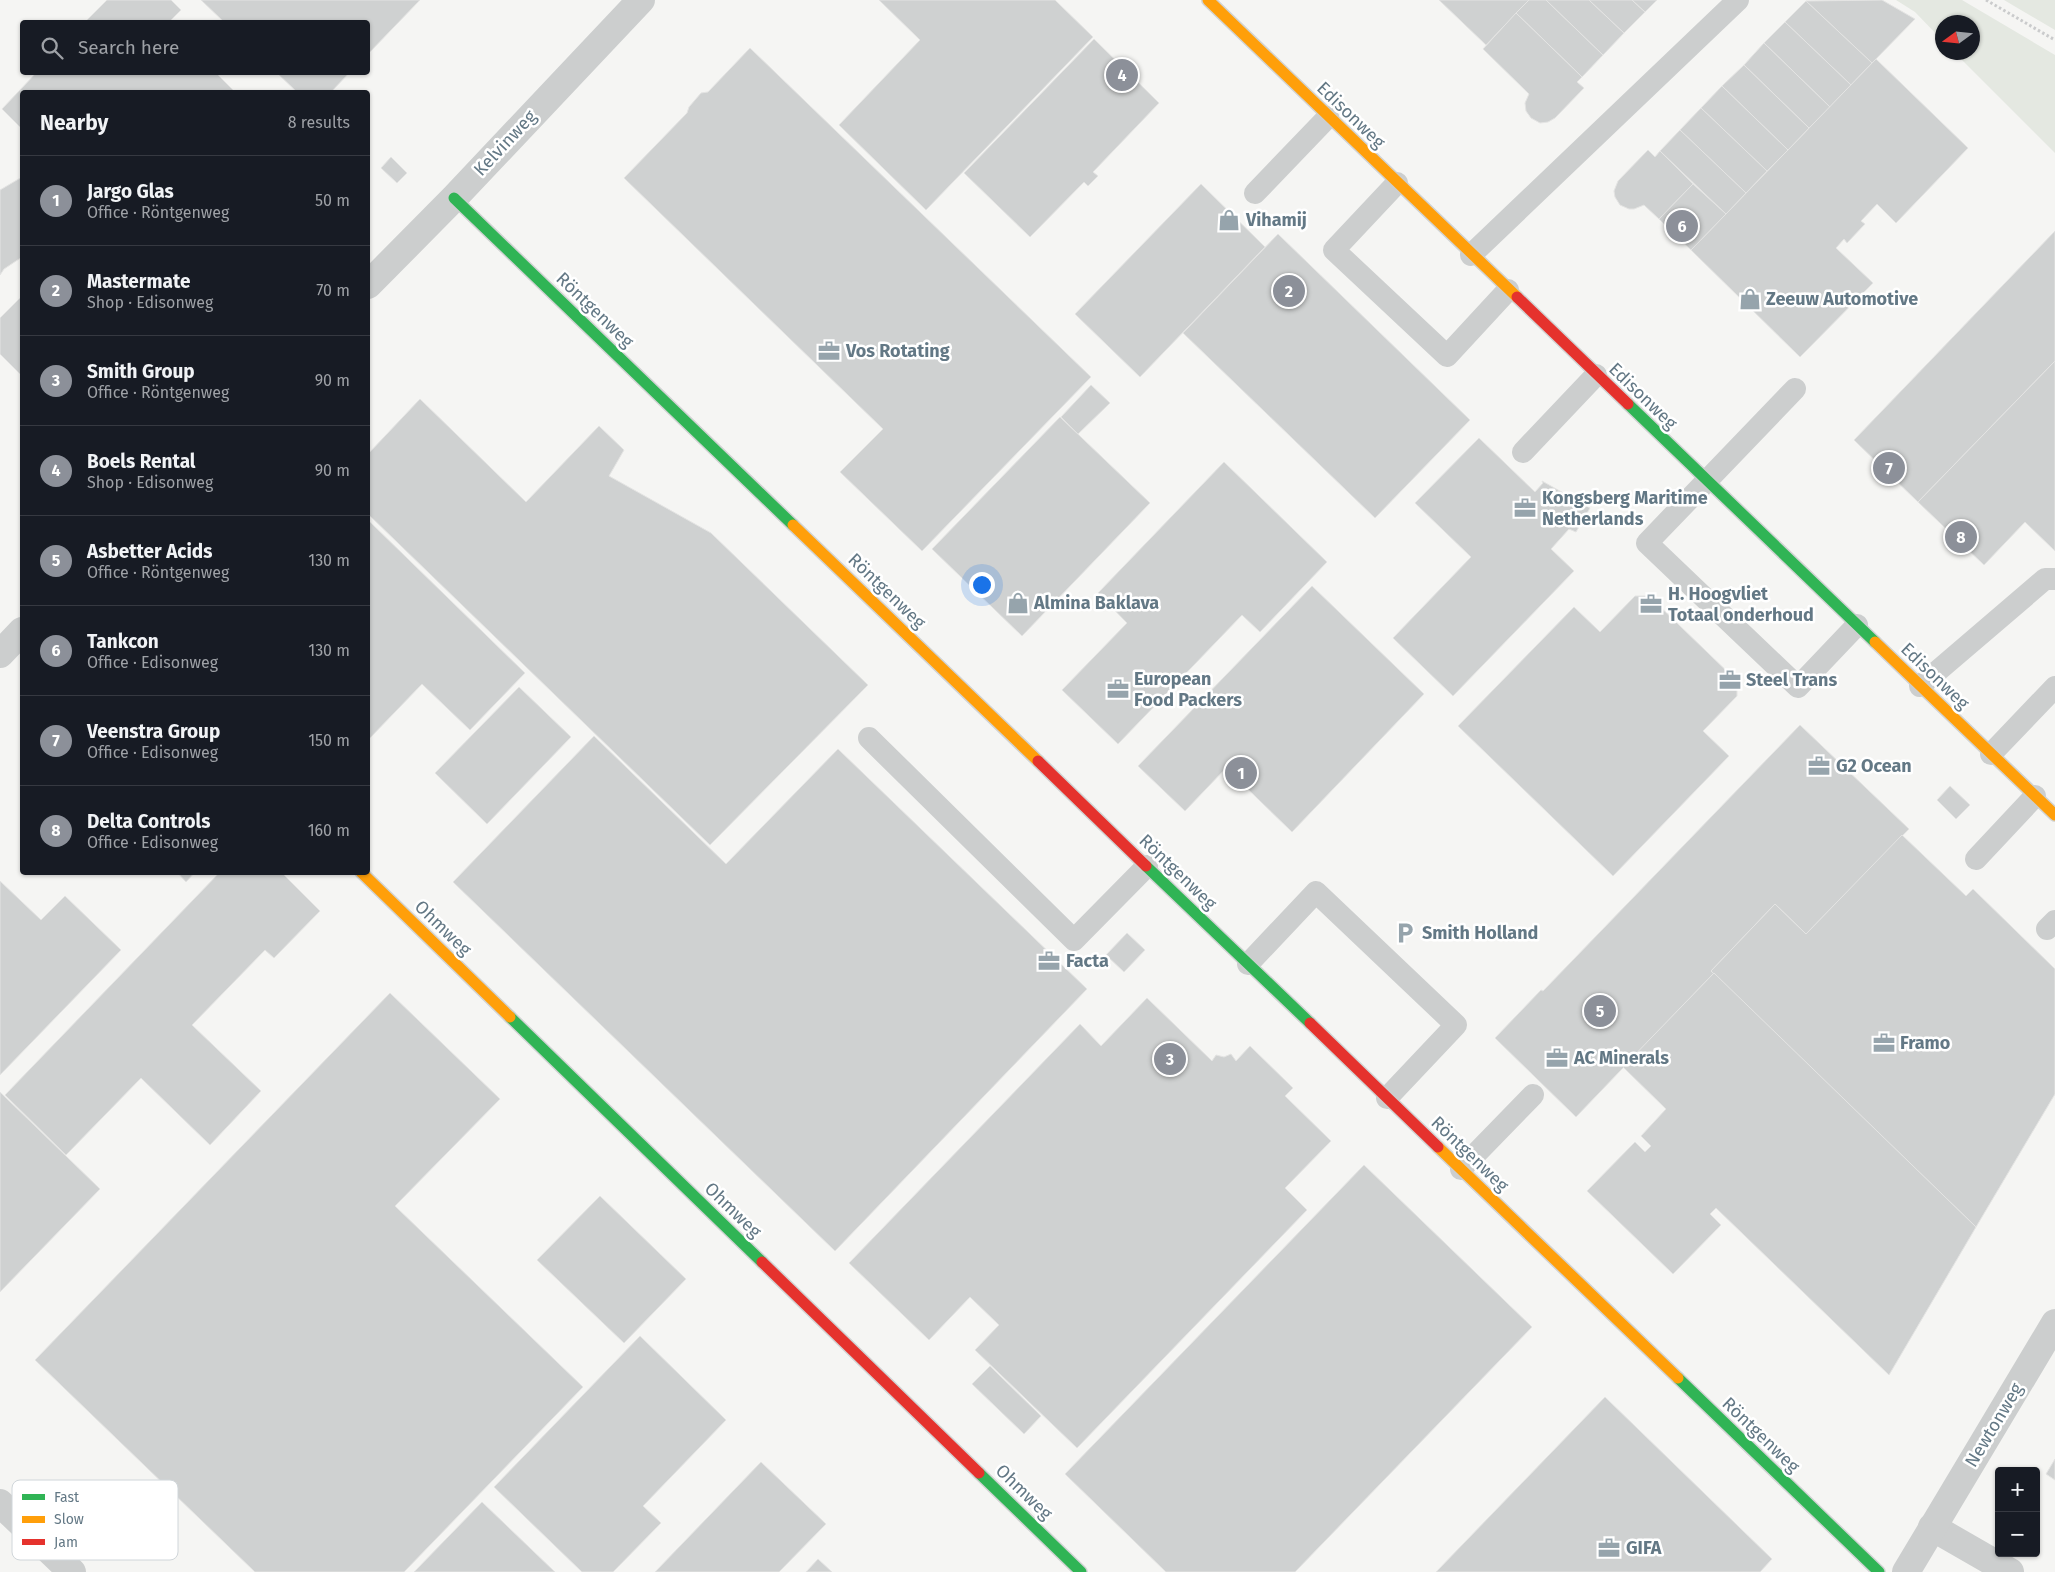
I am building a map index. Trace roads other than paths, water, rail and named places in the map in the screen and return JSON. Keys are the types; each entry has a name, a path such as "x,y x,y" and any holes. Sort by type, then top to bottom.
{"street":[{"name":"Kelvinweg","path":"370,282 454,198 641,0"},
{"name":"Edisonweg","path":"1208,0 1471,256 2055,815"},
{"name":"Röntgenweg","path":"454,198 1879,1572"},
{"path":"0,654 20,633"},
{"name":"Ohmweg","path":"364,875 1081,1572"},
{"name":"Newtonweg","path":"1906,1572 2055,1323"},
{"path":"0,1503 12,1514"},
{"path":"1932,1527 2010,1572"},
{"path":"59,1560 72,1572"}],"lane":[{"path":"1471,256 1738,0"},
{"path":"1255,193 1328,117"},
{"path":"1397,183 1334,250 1447,356 1508,290"},
{"path":"1523,452 1596,374"},
{"path":"1795,389 1647,543 1798,687 1857,625"},
{"path":"1920,686 2045,579 2055,579"},
{"path":"1991,754 2055,687"},
{"path":"869,738 1074,940 1146,866"},
{"path":"1976,859 2035,796"},
{"path":"1248,964 1316,892 1456,1025 1387,1098"},
{"path":"1461,1169 1533,1095"}],"place":[{"name":"Boels Rental","path":"1122,75"},
{"name":"Vihamij","path":"1229,220"},
{"name":"Tankcon","path":"1682,226"},
{"name":"Mastermate","path":"1289,291"},
{"name":"Zeeuw Automotive","path":"1750,299"},
{"name":"Vos Rotating","path":"829,351"},
{"name":"Veenstra Group","path":"1889,468"},
{"name":"Kongsberg Maritime Netherlands","path":"1525,508"},
{"name":"Delta Controls","path":"1961,537"},
{"name":"Almina Baklava","path":"1018,603"},
{"name":"H. Hoogvliet Totaal onderhoud","path":"1651,604"},
{"name":"Steel Trans","path":"1730,680"},
{"name":"European Food Packers","path":"1118,689"},
{"name":"G2 Ocean","path":"1819,766"},
{"name":"Jargo Glas","path":"1241,773"},
{"name":"Smith Holland","path":"1405,933"},
{"name":"Facta","path":"1049,961"},
{"name":"Asbetter Acids","path":"1600,1011"},
{"name":"Framo","path":"1884,1043"},
{"name":"AC Minerals","path":"1557,1058"},
{"name":"Smith Group","path":"1170,1059"},
{"name":"GIFA","path":"1609,1548"}]}
